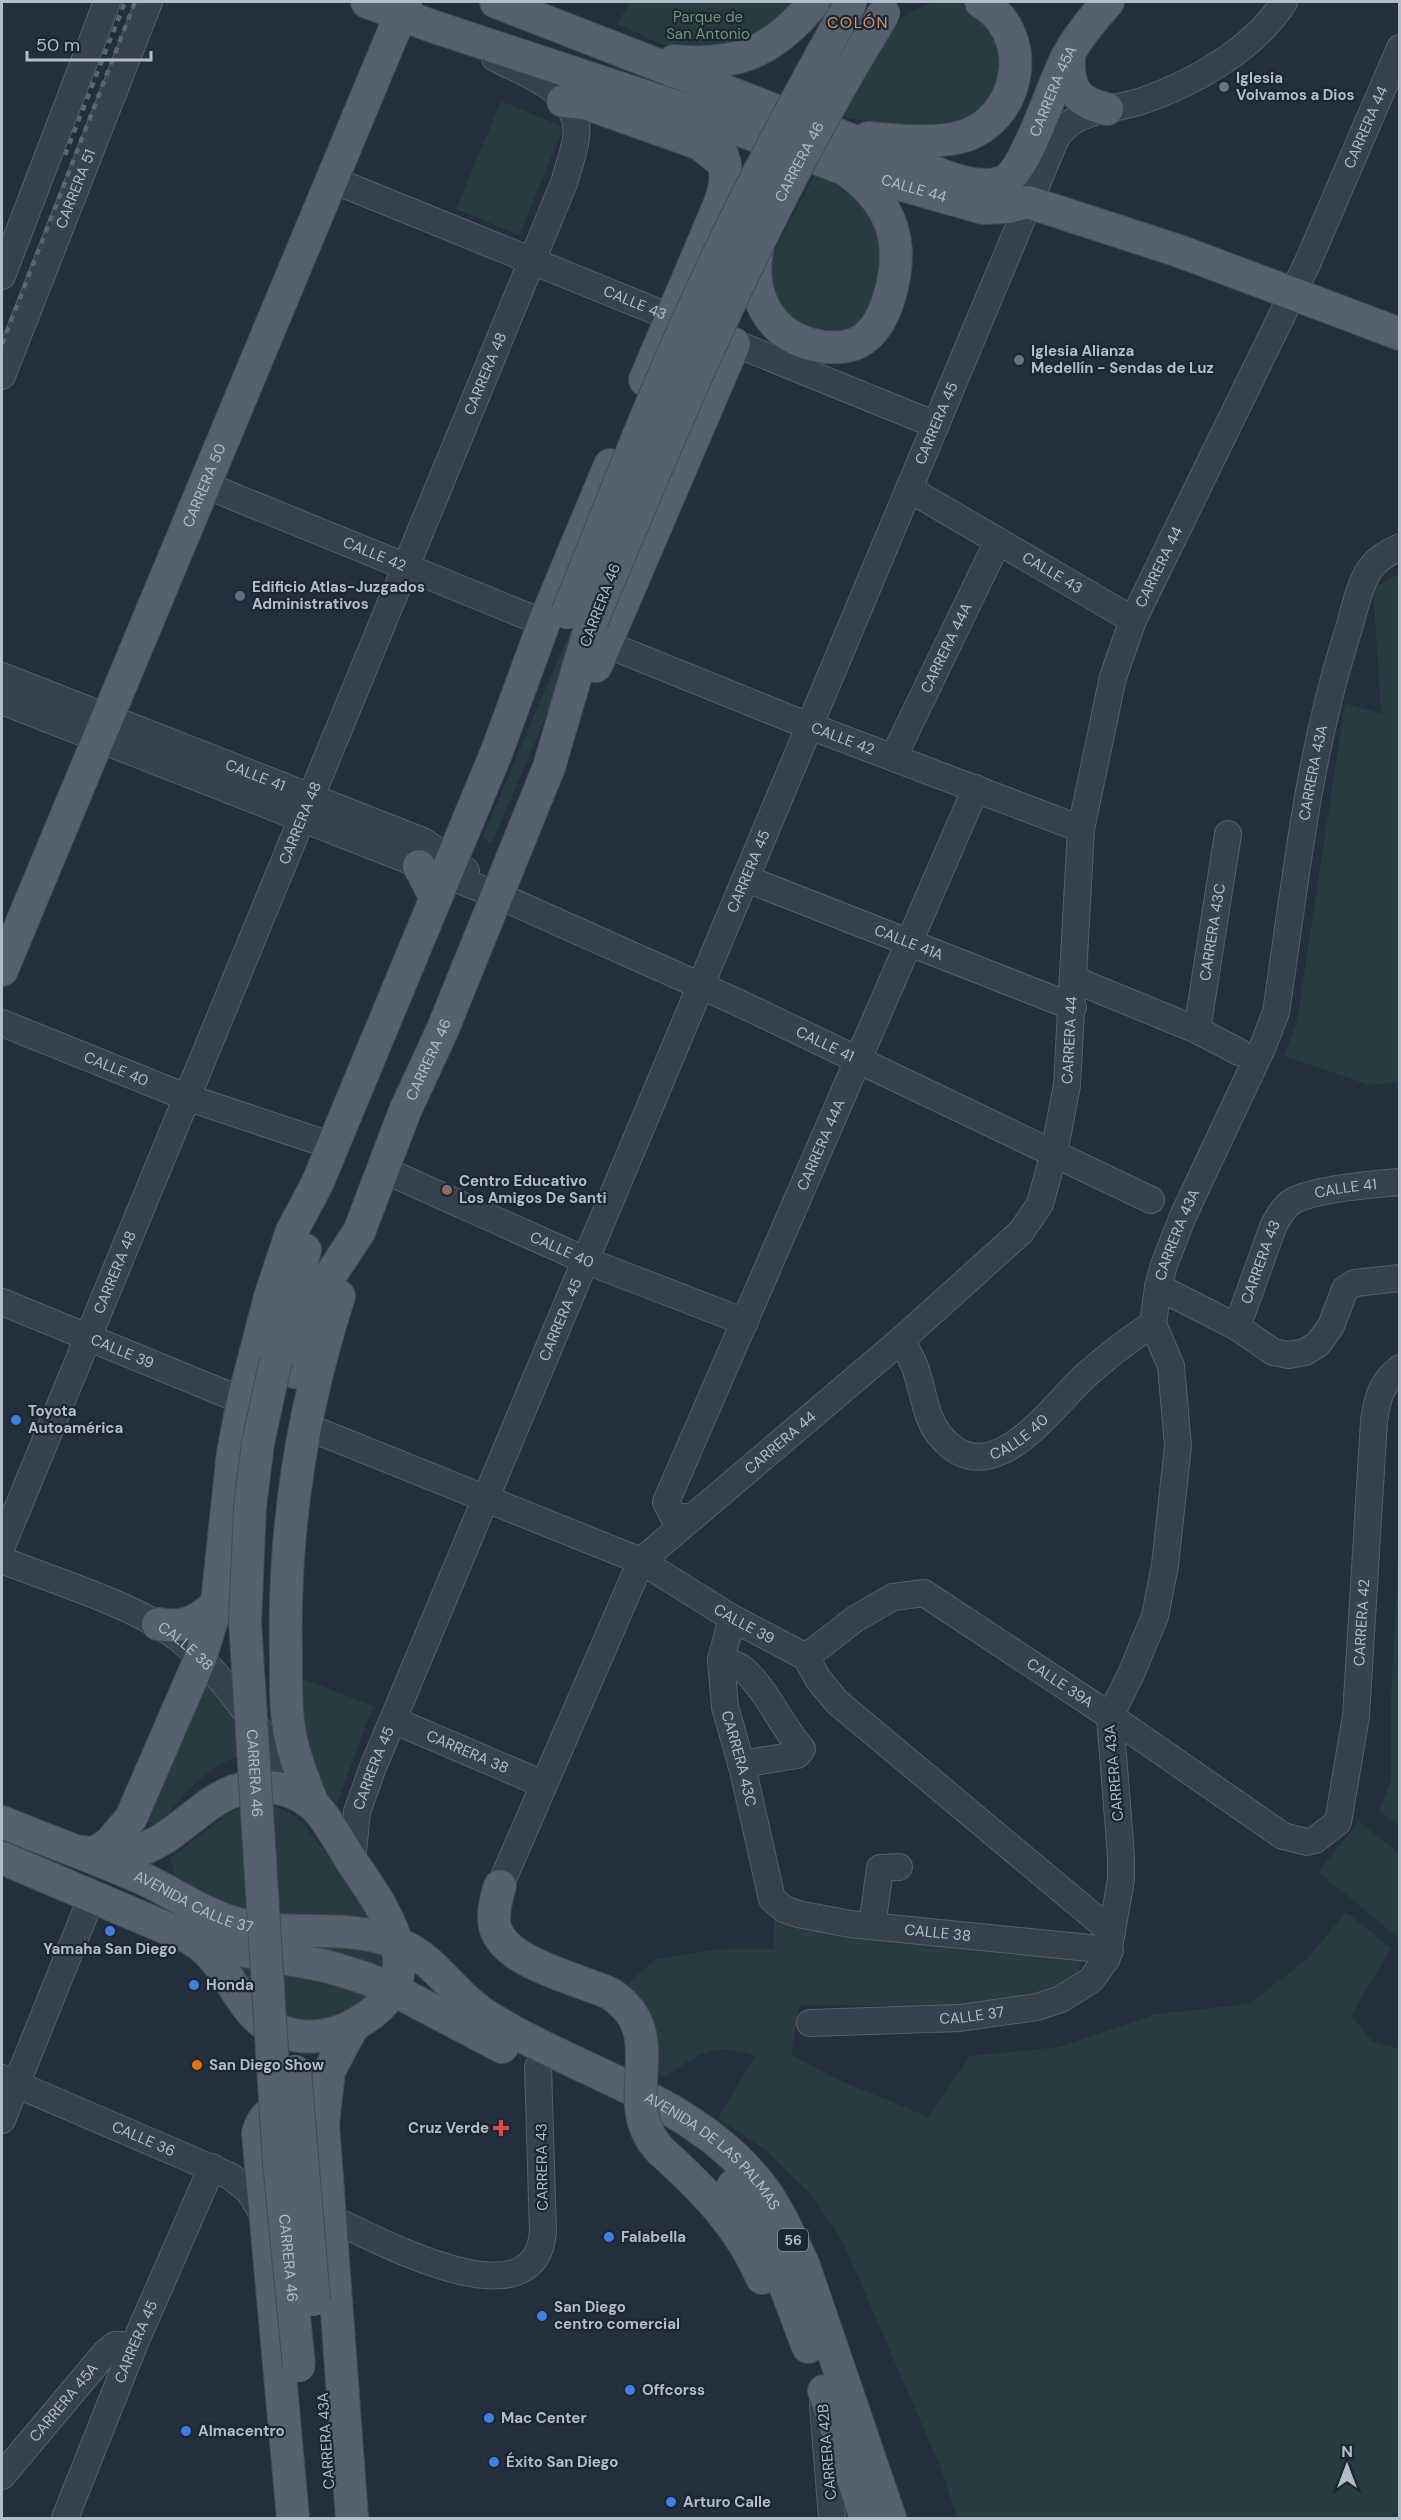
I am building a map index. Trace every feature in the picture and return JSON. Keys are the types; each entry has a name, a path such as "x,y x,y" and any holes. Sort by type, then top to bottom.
{"main road":[{"name":"CALLE 44","path":"367,2 402,8 429,25 695,113 842,168 983,208 1008,207 1029,202 1294,293 1400,334"},
{"name":"CALLE 44","path":"496,2 959,181 992,184 1003,182"},
{"path":"640,56 695,63 733,61 755,53 773,42 788,30 814,2"},
{"name":"CARRERA 46","path":"577,625 639,433 718,255 766,158 851,2"},
{"path":"840,135 883,140 958,138 982,127 992,119 1008,99 1016,74 1016,61 1012,42 1004,24 981,2"},
{"name":"CARRERA 45A","path":"1003,182 1012,176 1023,160 1054,82 1077,39 1108,2"},
{"name":"CARRERA 46","path":"82,1852 95,1853 110,1844 131,1818 201,1659 217,1603 232,1463 243,1401 270,1297 289,1240 333,1146 438,875 497,751 577,625 816,127 891,6"},
{"name":"CARRERA 50","path":"2,970 333,180 402,8"},
{"path":"1069,54 1068,68 1073,90 1092,106 1107,109"},
{"path":"563,101 585,103 700,144 726,165"},
{"name":"CARRERA 46","path":"313,1804 296,1760 287,1714 285,1610 290,1538 305,1426 333,1313 359,1232 405,1111 549,767 577,625 671,318 725,191 726,165 714,136 695,113"},
{"path":"758,246 754,265 755,285 761,303 771,320 785,333 802,343 822,347 842,347 858,343 876,328 886,306 897,265 896,244 891,223 881,204 868,187 842,168"},
{"path":"577,625 734,344"},
{"name":"CARRERA 46","path":"285,1366 317,1184"},
{"name":"CARRERA 46","path":"310,2365 279,2163 245,1622 252,1496 264,1409 318,1294 359,1232"},
{"path":"158,1624 169,1626 197,1621 217,1603 221,1616 230,1625 248,1632 267,1629 278,1621 285,1610"},
{"path":"82,1852 103,1857 147,1849 176,1833 216,1797 240,1788 257,1786 287,1789 313,1804 386,1911 397,1943 398,1967 395,1998 354,2026 322,2036 309,2037 274,2029 255,2016 230,1977 208,1951 185,1936"},
{"name":"AVENIDA CALLE 37","path":"2,1821 82,1852 150,1883 187,1904 237,1923 298,1932 354,1934 397,1943"},
{"name":"AVENIDA CALLE 37","path":"2,1858 185,1936 234,1950 326,1966 395,1998"},
{"path":"500,1886 495,1901 495,1926 509,1949 535,1963 611,1994 629,2007 640,2030 643,2124 652,2141 695,2182 737,2230 753,2256 780,2312 802,2328"},
{"name":"AVENIDA DE LAS PALMAS","path":"397,1943 427,1959 458,1993 486,2016 660,2105 722,2146 747,2169 787,2227 804,2266 890,2518"},
{"name":"AVENIDA DE LAS PALMAS","path":"395,1998 538,2067 670,2136 720,2172 749,2207 767,2238 802,2328 866,2518"},
{"path":"352,2518 332,2218 322,2123 329,2071 354,2026"},
{"path":"293,2518 268,2222 259,2145 261,2123 273,2111 284,2108 303,2112 322,2123"},
{"name":"CARRERA 43A","path":"310,2365 310,2518"},
{"name":"CARRERA 43A","path":"310,2365 332,2518"}],"street":[{"path":"2,276 107,2"},
{"name":"CARRERA 51","path":"2,376 149,2"},
{"name":"CARRERA 45","path":"352,1861 357,1812 393,1720 1029,202 1062,129 1082,116 1164,93 1228,57 1253,37 1284,2"},
{"name":"CALLE 44","path":"429,25 550,85 563,101"},
{"name":"CARRERA 44","path":"500,1886 641,1561 900,1341 1021,1232 1040,1204 1054,1153 1067,1084 1075,980 1081,829 1113,677 1133,620 1294,293 1394,83 1400,48"},
{"name":"CARRERA 48","path":"2,1546 564,183 577,136 574,114 563,101"},
{"name":"CALLE 43","path":"333,180 369,197 533,260 936,425"},
{"name":"CALLE 42","path":"205,485 405,566 577,625 811,726 1081,829"},
{"name":"CALLE 43","path":"909,489 1133,620"},
{"name":"CARRERA 44A","path":"894,756 998,541"},
{"name":"CARRERA 43A","path":"1111,1941 1121,1880 1121,1856 1110,1716 1131,1674 1155,1616 1166,1565 1178,1446 1171,1366 1153,1324 1158,1287 1164,1265 1184,1216 1263,1046 1276,1012 1309,783 1328,695 1358,595 1368,572 1380,556 1400,547"},
{"name":"CALLE 41","path":"2,676 103,727 305,808 423,840 438,875 497,895 702,986 1151,1200"},
{"name":"CALLE 41","path":"2,701 103,727"},
{"name":"CARRERA 44A","path":"692,1518 673,1516 666,1502 976,788"},
{"name":"CARRERA 43C","path":"1197,1030 1228,834"},
{"name":"CALLE 41A","path":"747,879 1073,1007"},
{"path":"1075,980 1197,1030 1239,1052"},
{"name":"CALLE 40","path":"2,1023 186,1097 333,1146"},
{"name":"CALLE 40","path":"384,1170 587,1261 745,1322"},
{"name":"CALLE 41","path":"1292,1202 1310,1195 1400,1182"},
{"name":"CARRERA 43","path":"1237,1327 1273,1227 1281,1213 1292,1202"},
{"path":"1158,1287 1237,1327 1274,1352 1289,1355 1305,1352 1318,1344 1331,1326 1345,1289 1355,1283 1400,1278"},
{"name":"CALLE 39","path":"2,1302 243,1401"},
{"name":"CALLE 40","path":"900,1341 915,1362 928,1411 938,1433 960,1451 981,1456 1001,1452 1023,1439 1110,1354 1153,1324"},
{"path":"1110,1354 1137,1353 1153,1356 1171,1366"},
{"name":"CARRERA 42","path":"1283,1836 1307,1842 1316,1840 1338,1822 1356,1716 1374,1422 1378,1394 1390,1375 1400,1368"},
{"name":"CALLE 39","path":"305,1426 641,1561 732,1618 806,1657"},
{"name":"CALLE 38","path":"2,1560 158,1624 179,1638 227,1689 313,1804"},
{"name":"CALLE 39A","path":"806,1657 855,1619 893,1597 924,1593 1110,1716 1283,1836"},
{"name":"CARRERA 43C","path":"732,1618 721,1660 725,1707 741,1764 772,1899"},
{"path":"806,1657 818,1679 837,1702 1111,1941"},
{"path":"721,1660 741,1667 759,1686 778,1719 802,1749 797,1755 741,1764"},
{"name":"CARRERA 38","path":"393,1720 543,1784"},
{"path":"872,1926 880,1868 899,1867"},
{"path":"2,2120 9,2082 93,1896"},
{"name":"CALLE 38","path":"772,1899 784,1909 798,1914 872,1926 1111,1941"},
{"name":"CALLE 37","path":"810,2023 960,2019 1036,2007 1061,1999 1091,1980 1111,1941"},
{"name":"CARRERA 43","path":"332,2218 466,2275 493,2276 516,2272 531,2265 538,2255 543,2232 538,2067"},
{"name":"CALLE 36","path":"9,2082 212,2167 241,2182 268,2222"},
{"name":"CARRERA 45","path":"65,2518 134,2345 212,2167"},
{"name":"CARRERA 45A","path":"2,2476 12,2448 106,2352 115,2345 134,2345"},
{"name":"CARRERA 42B","path":"822,2385 824,2445 832,2518"}],"green space":[{"name":"Parque de San Antonio","path":"630,2 798,2 785,14 755,34 722,47 705,50 669,46 617,24"},
{"path":"938,2 961,3 975,7 1003,33 998,110 933,131 842,117 868,64 890,31 904,17"},
{"path":"501,101 564,127 519,235 456,209"},
{"path":"820,165 868,205 885,259 871,330 815,340 765,294 770,259"},
{"path":"682,368 693,372 492,843 482,838"},
{"path":"1399,574 1399,1082 1369,1085 1284,1056 1297,1021 1345,703 1381,714 1373,588"},
{"path":"1399,1542 1399,1825 1379,1811 1391,1781 1391,1698"},
{"path":"295,1676 373,1706 337,1803 320,1791 307,1768"},
{"path":"203,1678 238,1717 244,1754 207,1773 187,1791 162,1825 142,1820"},
{"path":"249,1803 276,1807 289,1812 301,1821 377,1921 246,1912 179,1889 170,1858 225,1816"},
{"path":"1359,1821 1399,1854 1399,1938 1318,1872"},
{"path":"1346,1912 1391,1948 1351,2016 1372,2041 1399,2049 1399,2518 957,2518 940,2466 842,2240 808,2191 764,2149 718,2118 755,2056 728,2049 707,2052 665,2077 654,2069 646,2020 627,1984 656,1959 722,1949 774,1949 774,1916 843,1936 1082,1954 1079,1969 1072,1982 1057,1991 986,2007 800,2005 791,2054 834,2078 928,2117 970,2056 1059,2047 1156,2014 1249,2004 1306,1960"},
{"path":"322,1942 392,1950 386,1974 278,1946"},
{"path":"238,1958 386,1992 352,2019 290,2023 255,1995"}],"railway":[{"path":"65,155 125,2"},
{"path":"2,344 135,2"}],"place":[{"name":"Iglesia Volvamos a Dios","path":"1224,87"},
{"name":"Iglesia Alianza Medellín - Sendas de Luz","path":"1019,360"},
{"name":"Edificio Atlas-Juzgados Administrativos","path":"240,596"},
{"name":"Centro Educativo Los Amigos De Santi","path":"447,1190"},
{"name":"Toyota Autoamérica","path":"16,1420"},
{"name":"Yamaha San Diego","path":"110,1931"},
{"name":"Honda","path":"194,1985"},
{"name":"San Diego Show","path":"197,2065"},
{"name":"Cruz Verde","path":"501,2128"},
{"name":"Falabella","path":"609,2237"},
{"name":"San Diego centro comercial","path":"542,2316"},
{"name":"Offcorss","path":"630,2390"},
{"name":"Mac Center","path":"489,2418"},
{"name":"Almacentro","path":"186,2431"},
{"name":"Éxito San Diego","path":"494,2462"},
{"name":"Arturo Calle","path":"671,2502"}],"district":[{"name":"COLÓN","path":"858,22"}]}
